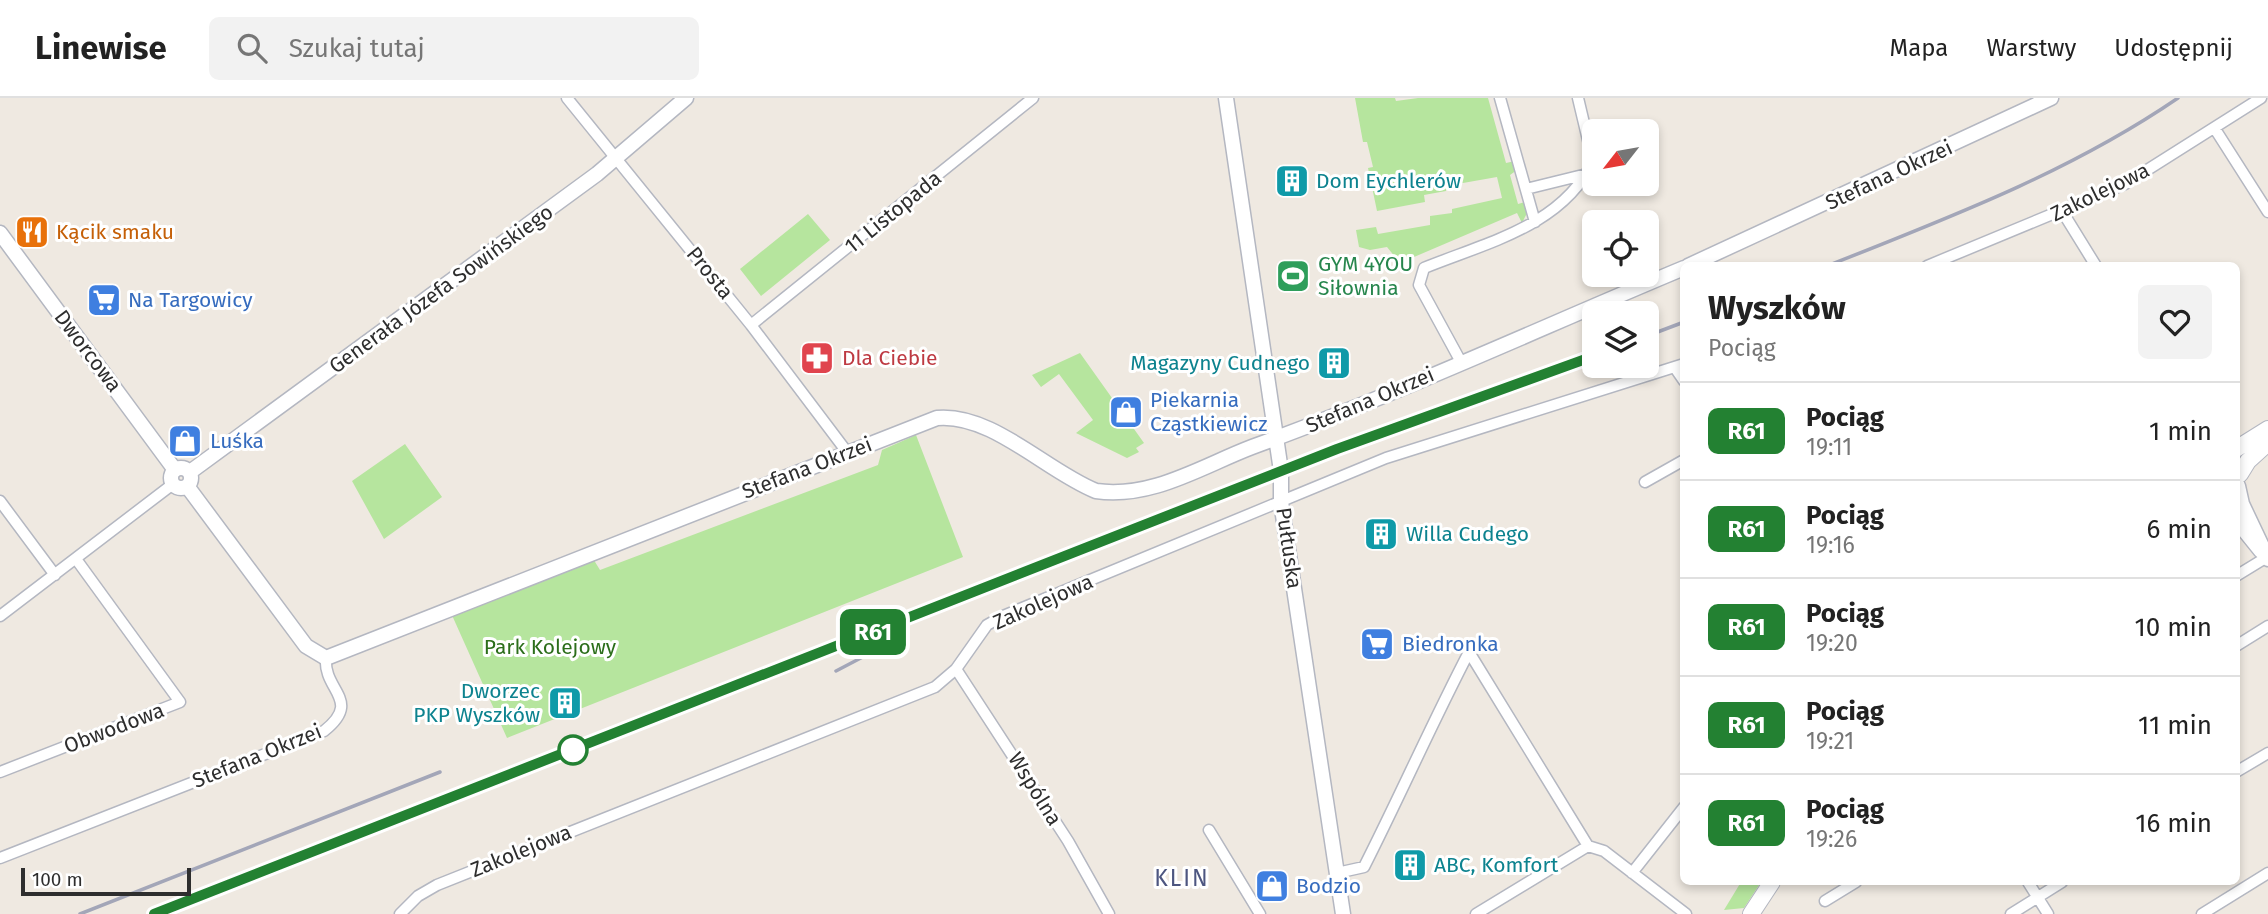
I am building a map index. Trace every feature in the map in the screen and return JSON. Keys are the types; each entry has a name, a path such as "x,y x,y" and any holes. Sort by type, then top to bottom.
{"main road":[{"path":"2240,446 2268,429"},
{"path":"2240,475 2248,461 2268,443"},
{"path":"1751,914 1770,885"}],"street":[{"name":"Prosta","path":"567,98 751,325 848,452"},
{"name":"Generała Józefa Sowińskiego","path":"0,616 181,478 356,353 616,159 687,98"},
{"name":"11 Listopada","path":"751,325 1033,98"},
{"name":"Pułtuska","path":"1226,98 1276,439 1281,502 1343,914"},
{"path":"1500,98 1535,222"},
{"path":"1578,98 1583,119"},
{"name":"Stefana Okrzei","path":"1697,262 2051,98"},
{"name":"Zakolejowa","path":"1937,262 2125,184 2262,98"},
{"path":"2215,129 2268,212"},
{"path":"1526,189 1582,175"},
{"path":"1461,362 1419,285 1424,268 1535,222 1556,209 1582,180"},
{"path":"2062,211 2094,262"},
{"name":"Dworcowa","path":"0,233 306,646 326,658"},
{"name":"Stefana Okrzei","path":"0,858 324,731 337,720 342,710 341,698 325,668 326,658 937,418 966,419 1082,485 1114,494 1142,492 1276,439 1680,270"},
{"name":"Zakolejowa","path":"400,914 418,896 437,885 935,687 956,669 987,625 1003,616 1386,458 1589,391 1679,366"},
{"path":"1645,482 1680,462"},
{"path":"2240,491 2242,504 2267,558"},
{"path":"0,501 55,575"},
{"path":"2240,525 2267,558"},
{"path":"2240,574 2267,558"},
{"name":"Obwodowa","path":"0,772 180,702 76,559"},
{"path":"2240,644 2268,626"},
{"path":"1338,873 1364,867 1405,786 1417,753 1469,652 1588,846 1604,851 1686,914"},
{"name":"Wspólna","path":"956,669 1068,841 1109,914"},
{"path":"2240,770 2268,753"},
{"path":"1632,873 1680,812"},
{"path":"1209,830 1260,914"},
{"path":"1476,914 1588,846"},
{"path":"2202,914 2268,873"},
{"path":"1825,901 1851,885"},
{"path":"2030,885 2048,914"},
{"path":"2011,914 2057,885"}],"green space":[{"path":"1355,98 1395,98 1396,101 1418,98 1488,98 1506,163 1515,161 1517,170 1510,175 1518,204 1525,202 1527,213 1522,223 1517,213 1400,263 1387,247 1370,250 1359,247 1356,230 1376,227 1378,234 1430,225 1430,216 1452,213 1452,209 1502,198 1497,177 1446,186 1446,191 1424,195 1425,202 1377,211 1368,168 1373,167 1367,142 1363,142"},
{"path":"808,214 830,240 761,296 740,269"},
{"path":"1080,353 1144,443 1136,448 1139,452 1127,458 1076,433 1093,420 1059,374 1041,387 1032,375"},
{"name":"Park Kolejowy","path":"916,435 963,557 507,738 451,613 592,557 600,570 878,465 882,450"},
{"path":"405,444 442,497 384,539 352,481"},
{"path":"1739,885 1759,885 1744,908 1724,910"}],"railway":[{"path":"1837,262 1963,211 2051,171 2095,149 2178,98"},
{"path":"1659,331 1680,324"},
{"path":"154,914 1337,449 1582,360"},
{"path":"862,624 890,614"},
{"path":"836,671 899,638"},
{"path":"80,914 440,772"}],"train":[{"name":"R61","path":"154,914 1337,449 1582,360"}],"place":[{"name":"Dom Eychlerów","path":"1292,181"},
{"name":"Kącik smaku","path":"32,232"},
{"name":"GYM 4YOU Siłownia","path":"1293,276"},
{"name":"Na Targowicy","path":"104,300"},
{"name":"Dla Ciebie","path":"817,358"},
{"name":"Magazyny Cudnego","path":"1334,363"},
{"name":"Piekarnia Cząstkiewicz","path":"1126,412"},
{"name":"Luśka","path":"185,441"},
{"name":"Willa Cudego","path":"1381,534"},
{"name":"Biedronka","path":"1377,644"},
{"name":"Dworzec PKP Wyszków","path":"565,703"},
{"name":"ABC, Komfort","path":"1410,865"},
{"name":"Bodzio","path":"1272,886"}],"district":[{"name":"KLIN","path":"1182,878"}]}
